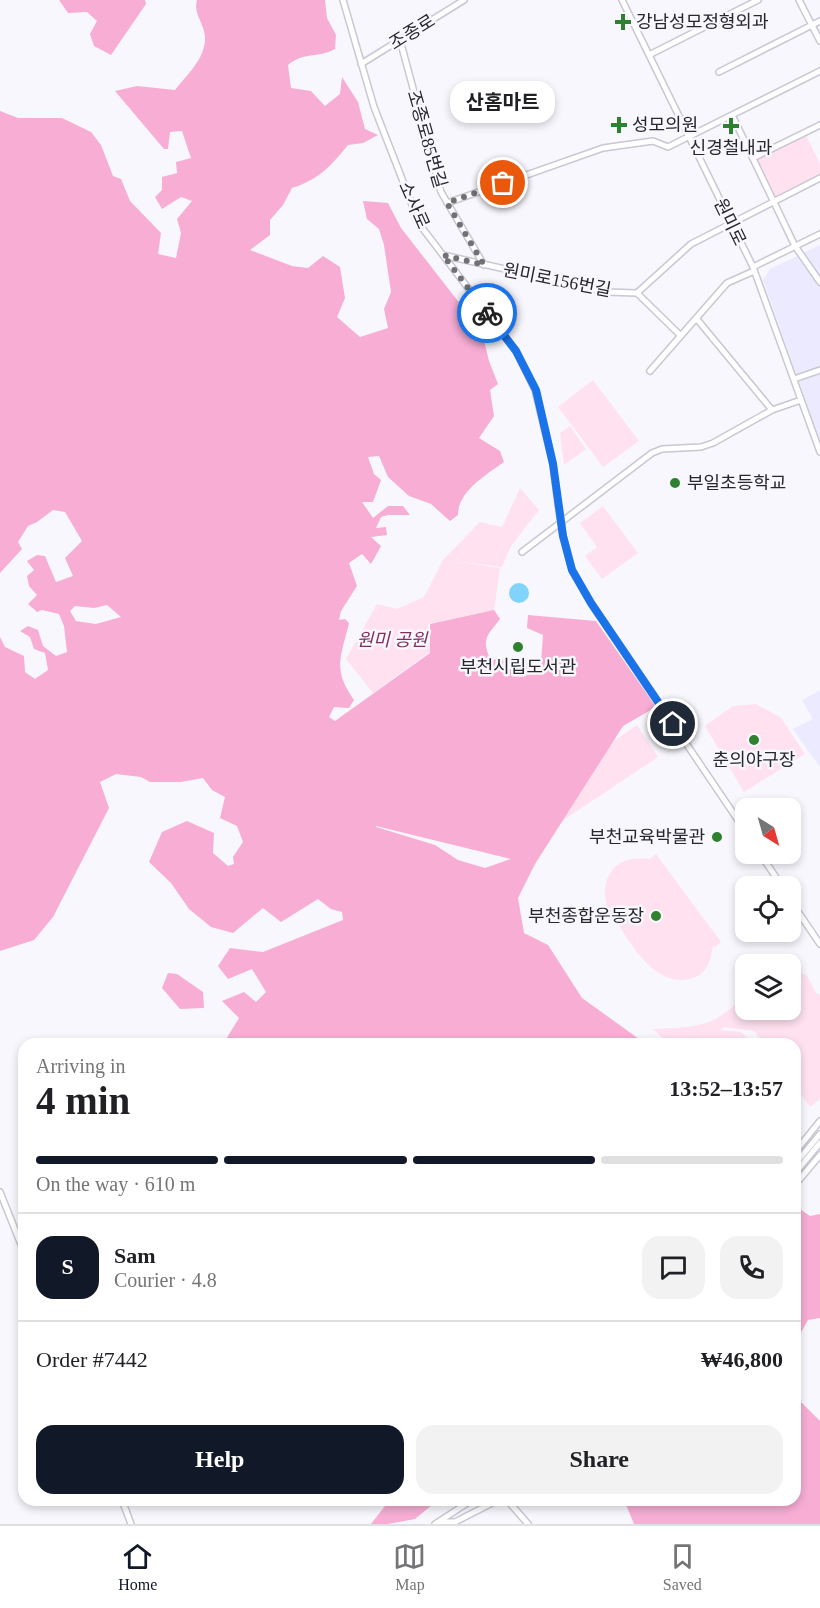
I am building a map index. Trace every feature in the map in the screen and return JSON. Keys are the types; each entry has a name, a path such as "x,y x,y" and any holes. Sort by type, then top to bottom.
{"street":[{"name":"소사로","path":"343,0 374,107 420,225 516,351 536,390 553,464 563,536 572,570 591,603 735,816"},
{"name":"조종로","path":"360,64 464,0"},
{"name":"원미로","path":"622,0 753,269 820,452"},
{"path":"649,55 758,0"},
{"path":"799,0 820,41"},
{"path":"719,72 820,21"},
{"name":"조종로85번길","path":"400,40 436,178 447,203 484,265"},
{"path":"447,203 603,148 653,141 668,147 820,71"},
{"path":"732,115 795,246 820,282"},
{"path":"753,158 820,125"},
{"name":"원미로156번길","path":"637,293 691,244 730,222 820,178"},
{"path":"650,371 728,283 820,234"},
{"name":"원미로156번길","path":"443,255 606,292 637,293 681,336"},
{"path":"696,318 772,410"},
{"path":"794,380 820,370"},
{"path":"522,552 652,453 662,449 701,447 713,443 772,410 801,400"},
{"path":"801,916 820,944"},
{"path":"801,1145 820,1121"},
{"path":"801,1157 820,1134"},
{"path":"801,1166 820,1143"},
{"path":"801,1178 820,1155"},
{"path":"0,1192 18,1237"},
{"path":"124,1506 131,1524"},
{"path":"437,1523 462,1506"},
{"path":"437,1523 455,1522 486,1506"},
{"path":"512,1506 528,1524"}],"shaded area":[{"path":"59,0 145,0 146,4 111,55 94,46 90,34 97,21 87,12 68,13"},
{"path":"197,0 325,0 327,18 336,35 335,49 322,54 305,56 288,65 291,88 311,91 325,106 340,94 342,77 358,102 365,129 378,135 363,143 348,145 323,171 309,181 292,188 283,205 270,220 270,235 250,250 292,266 308,268 323,256 340,267 345,298 337,317 360,337 388,328 384,309 391,292 384,245 379,229 367,219 363,201 388,203 401,228 482,332 489,361 498,384 490,390 494,416 479,438 500,451 504,462 474,484 463,498 458,515 450,521 431,504 409,496 388,477 379,456 368,457 374,474 381,480 373,502 362,502 373,518 388,506 403,506 410,515 381,517 376,528 386,527 387,535 371,537 381,546 371,564 362,554 349,563 357,586 341,611 339,620 345,619 349,623 340,663 343,680 354,700 349,708 334,707 329,717 335,721 430,653 430,624 494,610 500,619 486,641 490,659 541,662 543,635 527,628 528,615 596,621 656,707 623,726 535,864 518,898 524,933 548,945 582,998 638,1038 227,1038 239,1018 222,1001 244,992 256,1002 266,992 252,969 228,979 218,966 230,948 263,952 343,920 342,912 331,909 318,899 281,922 263,908 233,933 211,927 189,909 171,883 149,862 162,832 187,821 214,833 213,853 228,866 234,864 233,857 243,842 237,826 220,818 225,797 212,790 203,778 181,782 150,782 141,777 116,774 100,782 109,808 53,917 34,940 0,951 0,637 5,647 24,656 25,672 35,679 48,670 45,653 34,649 30,637 20,631 28,626 38,630 43,646 56,656 67,652 64,626 59,614 42,610 37,612 28,604 37,595 29,586 27,576 34,570 27,561 37,555 45,556 56,582 73,576 65,558 82,541 65,512 53,510 28,526 18,542 22,549 0,573 0,111 18,118 62,118 91,132 101,145 113,176 121,179 130,201 161,233 158,254 176,258 181,233 177,219 192,201 181,197 162,209 155,197 162,190 162,177 177,173 176,162 191,158 182,131 170,132 168,149 164,149 115,91 137,86 175,90 195,66 202,52 205,37 198,14","holes":["107,605 121,617 96,624 76,621 70,611 75,606 94,608","376,826 511,859 485,868 458,860 435,845"]},
{"path":"820,245 820,440 763,280 770,269"},
{"path":"820,690 820,767 793,729 813,719 802,700"},
{"path":"168,973 177,974 203,992 204,1008 180,1009 162,988"},
{"path":"801,1210 810,1216 820,1214 820,1318 808,1320 801,1332"},
{"path":"801,1402 820,1421 820,1524 634,1524 626,1506 801,1506"},
{"path":"385,1506 431,1506 415,1519 388,1524 371,1524"}],"green space":[{"path":"805,133 820,164 820,178 774,201 753,158"},
{"path":"593,380 639,441 603,467 558,407"},
{"path":"570,426 586,449 564,465 560,433"},
{"name":"원미 공원","path":"520,488 539,510 511,546 502,567 446,560 500,568 494,610 428,624 430,652 373,693 346,659 377,604 397,609 424,597 443,560 480,522 502,527"},
{"path":"603,506 638,553 602,579 585,556 597,547 580,523"},
{"name":"춘의야구장","path":"756,704 781,718 805,754 744,792 705,726 733,706"},
{"path":"637,725 658,757 562,821 541,791"},
{"path":"656,854 721,942 715,947 713,945 710,960 705,969 693,978 678,980 653,969 632,945 607,907 606,885 613,869 628,860 650,859"},
{"path":"801,973 807,976 816,993 820,995 820,1099 810,1107 801,1094 801,1038 759,1038 754,1031 724,1027 720,1030 741,1032 748,1038 663,1038 653,1029 704,1024 724,1014 734,1005 735,1020 801,1020"}],"water":[{"path":"519,583 526,586 529,593 526,600 519,603 512,600 509,593 512,586"}],"way so far":[{"path":"487,313 443,255 484,265 471,239 447,203 503,183"}],"place":[{"name":"강남성모정형외과","path":"623,22"},
{"name":"성모의원","path":"619,125"},
{"name":"신경철내과","path":"731,126"},
{"name":"산홈마트","path":"503,183"},
{"name":"부일초등학교","path":"675,483"},
{"name":"부천시립도서관","path":"518,647"},
{"name":"춘의야구장","path":"754,740"},
{"name":"부천교육박물관","path":"717,837"},
{"name":"부천종합운동장","path":"656,916"}],"route":[{"path":"487,313 516,351 536,390 553,464 563,536 572,570 591,603 673,724"}]}
